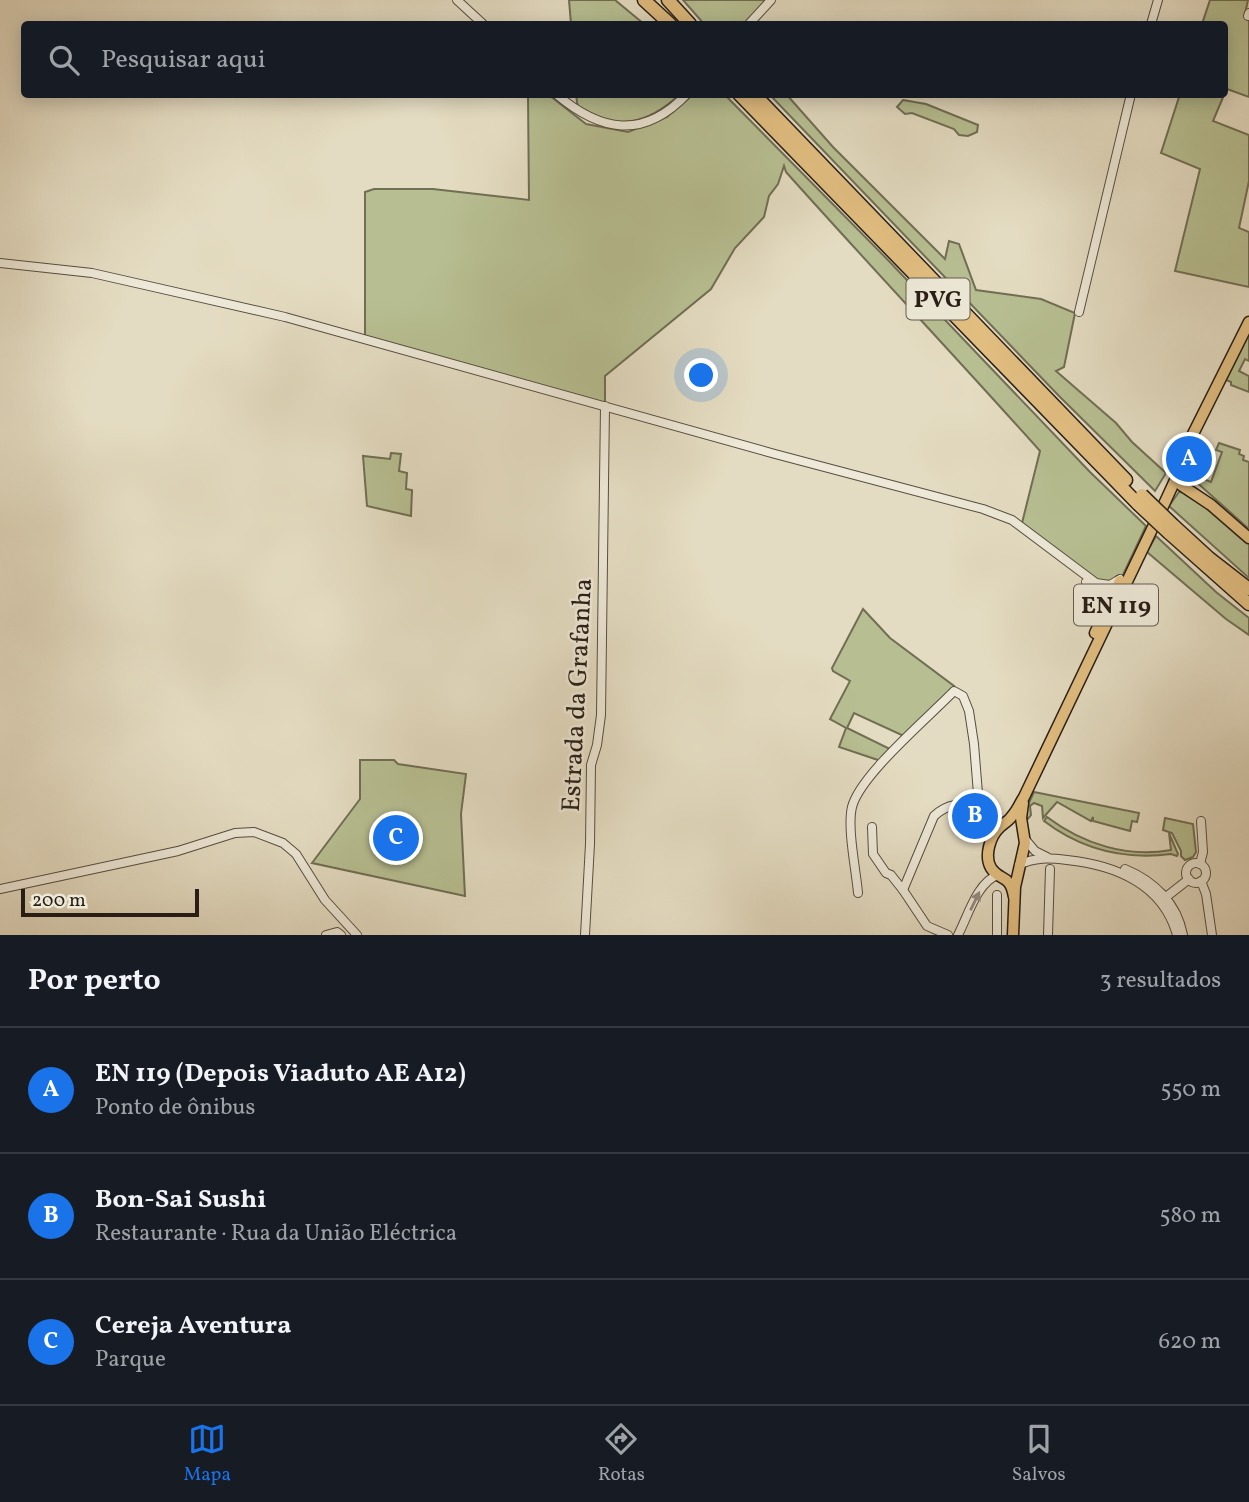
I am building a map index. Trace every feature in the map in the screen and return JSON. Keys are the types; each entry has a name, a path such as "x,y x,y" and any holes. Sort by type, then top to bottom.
{"highway":[{"path":"646,0 668,21"},
{"path":"668,0 687,21"},
{"name":"PVG","path":"743,98 1140,499 1249,604"},
{"name":"PVG","path":"758,98 1140,499"},
{"name":"PVG","path":"1171,529 1249,589"}],"main road":[{"name":"EN 119","path":"1055,733 1101,620 1249,322"},
{"name":"EN 119","path":"1005,823 1024,797 1055,733 1165,502 1173,475"},
{"path":"1173,475 1181,485 1211,505"},
{"path":"1173,475 1186,479 1249,538"},
{"path":"1165,502 1177,490 1191,491"},
{"name":"EN 119","path":"1023,833 1021,811 1024,797"},
{"path":"1013,935 1014,897 1018,867 1023,855 1023,833 1015,824 1005,823 995,832 991,841 990,864 1012,887 1014,897"},
{"path":"1001,875 1018,867"}],"street":[{"path":"457,0 479,21"},
{"path":"752,21 771,0"},
{"path":"1152,21 1158,0"},
{"path":"561,98 590,119 622,127 659,117 682,98"},
{"path":"1079,312 1130,98"},
{"path":"0,263 92,273 285,317 996,513 1018,524 1096,588 1108,592 1111,608 1092,656"},
{"name":"Estrada da Grafanha","path":"587,935 591,765 600,732 601,715 605,406"},
{"path":"1096,588 1110,585 1122,577"},
{"path":"1096,588 1104,606 1101,620"},
{"path":"1111,599 1122,592"},
{"path":"858,893 851,810 856,795 881,764 954,691 963,696 969,711 981,811 988,825 991,841"},
{"path":"903,890 934,816 944,808 957,804 981,811 1005,823"},
{"path":"1200,864 1203,852 1201,821"},
{"path":"872,827 873,854 886,873 891,875 903,890 927,926 948,935"},
{"path":"0,889 178,851 235,833 254,832 282,844 296,854 325,900 357,935"},
{"path":"1023,833 1035,851 1053,859"},
{"path":"1018,867 1037,858 1115,865 1135,873 1166,897 1178,920 1180,935"},
{"path":"1201,881 1189,879 1186,871 1194,863 1200,864 1205,871 1201,881 1206,894 1212,935"},
{"path":"1095,864 1129,876 1166,897"},
{"path":"1048,935 1050,871"},
{"path":"958,935 982,886 990,877 1001,875"},
{"path":"1165,908 1166,897 1189,879"},
{"path":"1150,890 1165,908 1180,935"},
{"path":"995,935 997,895"},
{"path":"326,935 332,932 341,935"}],"green space":[{"path":"569,0 615,0 640,21 571,21"},
{"path":"683,0 770,0 752,21 701,21"},
{"path":"1210,0 1248,0 1245,14 1249,16 1249,97 1228,89 1228,21 1203,21"},
{"path":"528,98 553,98 586,124 628,132 667,117 689,98 728,98 885,257 1090,472 1146,526 1122,577 1107,584 1097,581 1022,523 1040,451 786,172 784,166 778,184 769,196 764,217 735,248 711,289 605,376 605,406 365,339 365,192 374,189 433,189 529,200"},
{"path":"576,98 675,98 655,113 631,121 605,120 578,109"},
{"path":"773,98 790,98 833,147 945,259 949,241 959,244 976,290 1041,299 1075,313 1064,367 1056,371 1116,423 1132,442 1166,473 1155,491 1059,396"},
{"path":"1179,98 1223,98 1213,121 1249,135 1249,181 1239,228 1249,232 1249,287 1175,271 1200,169 1161,153"},
{"path":"903,100 926,104 978,125 977,132 968,136 959,135 954,129 912,113 905,114 897,107"},
{"path":"1249,334 1249,361 1245,359 1239,371 1249,376 1249,392 1231,385 1231,382 1226,380"},
{"path":"1219,443 1240,450 1239,454 1244,456 1243,460 1249,462 1249,529 1193,479 1193,475 1211,482 1222,452 1216,450"},
{"path":"391,453 401,454 399,471 407,473 406,489 412,490 411,516 367,506 363,456 390,459"},
{"path":"1179,492 1186,493 1205,505 1249,544 1249,578 1169,506"},
{"path":"1156,536 1216,592 1249,618 1249,635 1226,619 1147,552"},
{"path":"863,609 890,638 954,686 906,737 854,713 847,728 892,750 881,761 839,747 846,728 830,719 850,681 832,668"},
{"path":"360,760 394,760 398,764 466,774 461,814 465,896 312,863 360,799"},
{"path":"1034,792 1139,813 1137,822 1132,821 1130,831 1093,821 1093,817 1091,821 1057,802 1043,818 1042,806 1034,803 1030,806 1031,815 1027,820 1026,809"},
{"path":"1047,817 1075,835 1122,850 1171,850 1169,833 1178,854 1137,855 1104,851 1058,831 1044,821"},
{"path":"1165,818 1193,824 1196,852 1193,857 1185,860 1181,856 1172,833 1163,830"}],"place":[{"name":"EN 119 (Depois Viaduto AE A12)","path":"1189,459"},
{"name":"Bon-Sai Sushi","path":"975,816"},
{"name":"Cereja Aventura","path":"396,838"}]}
